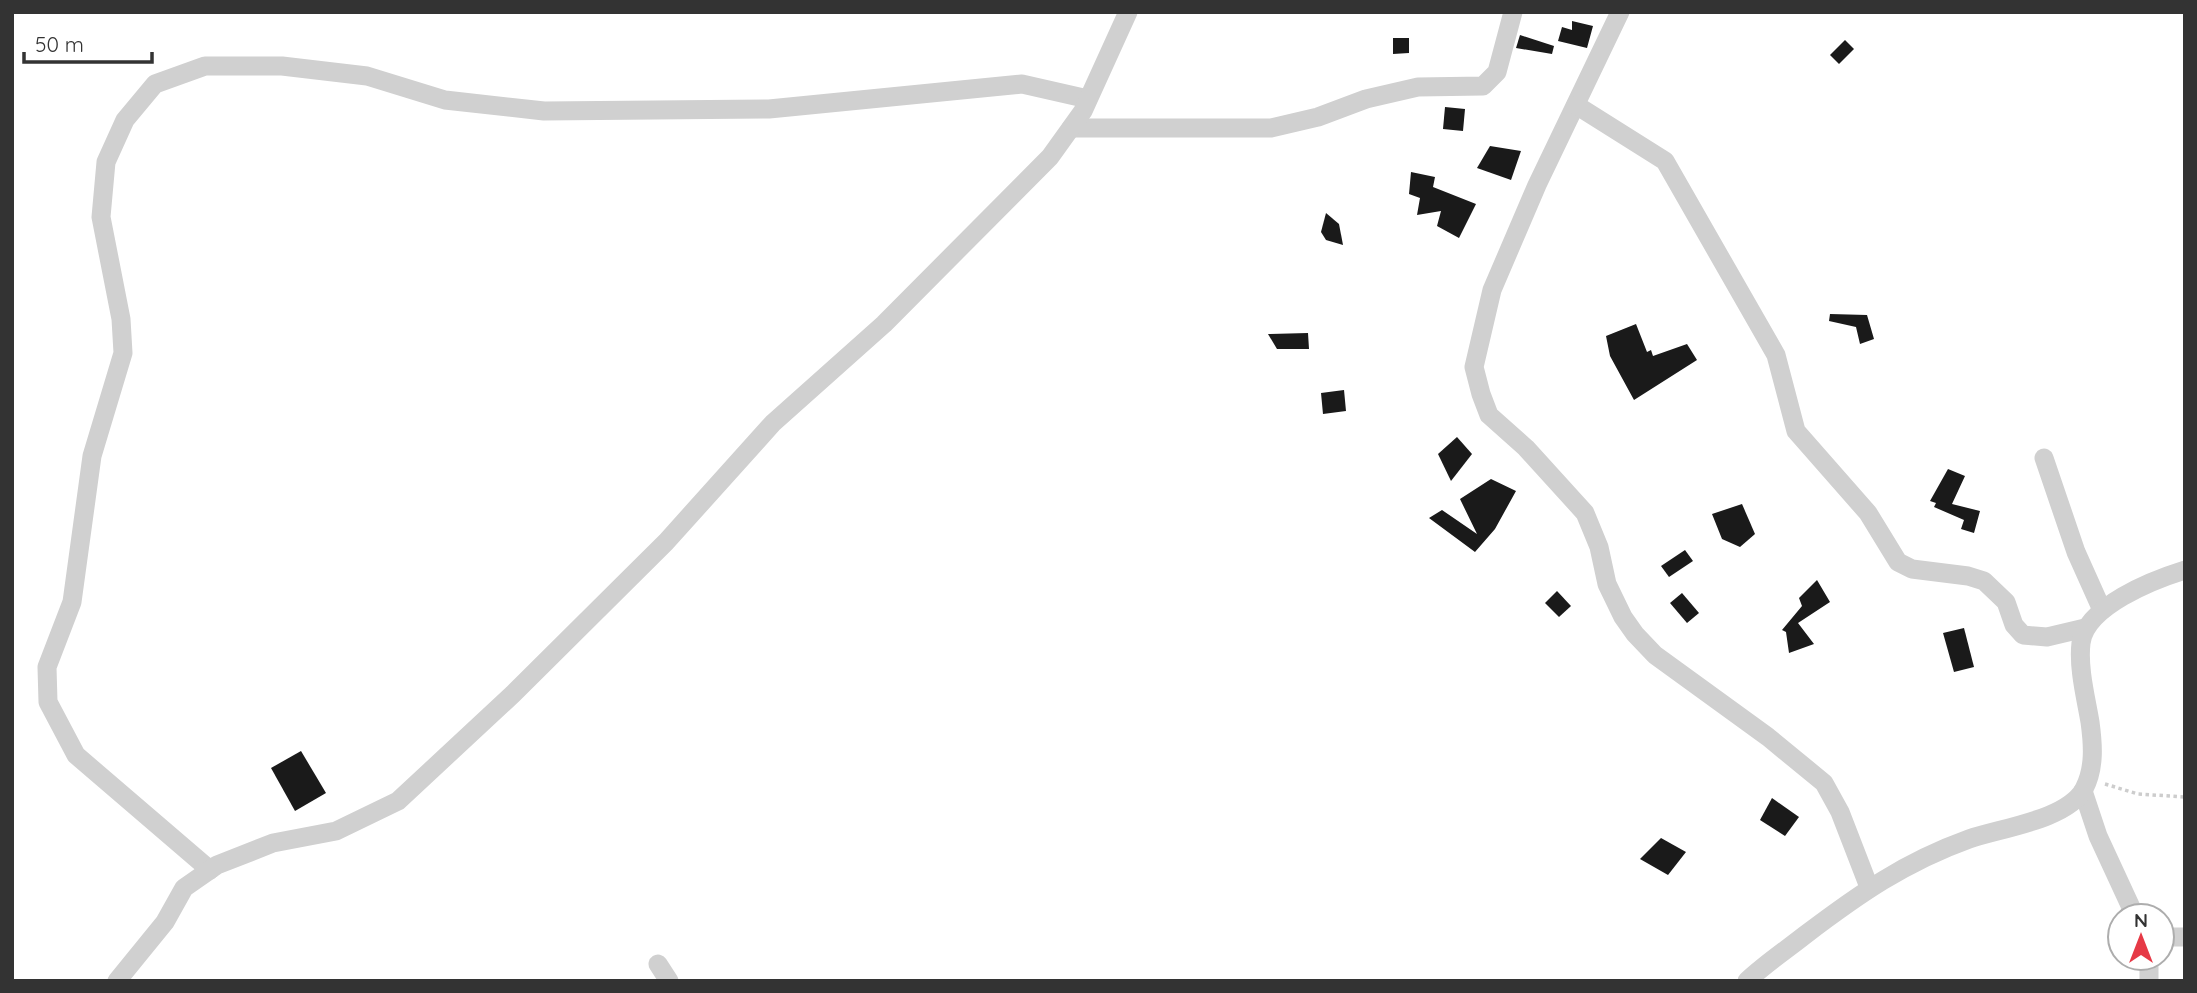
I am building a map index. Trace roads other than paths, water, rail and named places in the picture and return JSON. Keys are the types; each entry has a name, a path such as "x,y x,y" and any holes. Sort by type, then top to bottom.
{"street":[{"path":"117,981 165,922 184,888 210,870 272,843 337,831 398,801 513,695 666,542 774,424 884,324 1050,157 1088,99 1128,12"},
{"path":"1071,128 1271,128 1318,117 1366,99 1418,87 1483,86 1497,72 1513,12"},
{"path":"1620,12 1536,185 1492,290 1474,367 1480,394 1489,415 1526,449 1585,513 1599,547 1607,584 1623,617 1635,634 1654,655 1768,737 1824,783 1840,812 1869,887"},
{"path":"210,870 76,755 48,702 47,667 72,602 92,456 123,353 121,319 101,217 106,162 125,120 155,84 205,66 282,66 367,76 445,100 544,110 769,109 1022,84 1088,99"},
{"path":"1576,105 1665,161 1776,355 1796,431 1868,513 1898,562 1912,569 1983,581 2006,602 2014,625 2023,635 2047,638 2085,628"},
{"path":"2044,458 2076,552 2102,610"},
{"path":"1747,981 1869,887 1969,839 2044,817 2066,806 2085,784 2094,754 2082,664 2081,644 2085,628 2102,610 2154,580 2185,570"},
{"path":"2085,784 2098,836 2129,902"}]}
